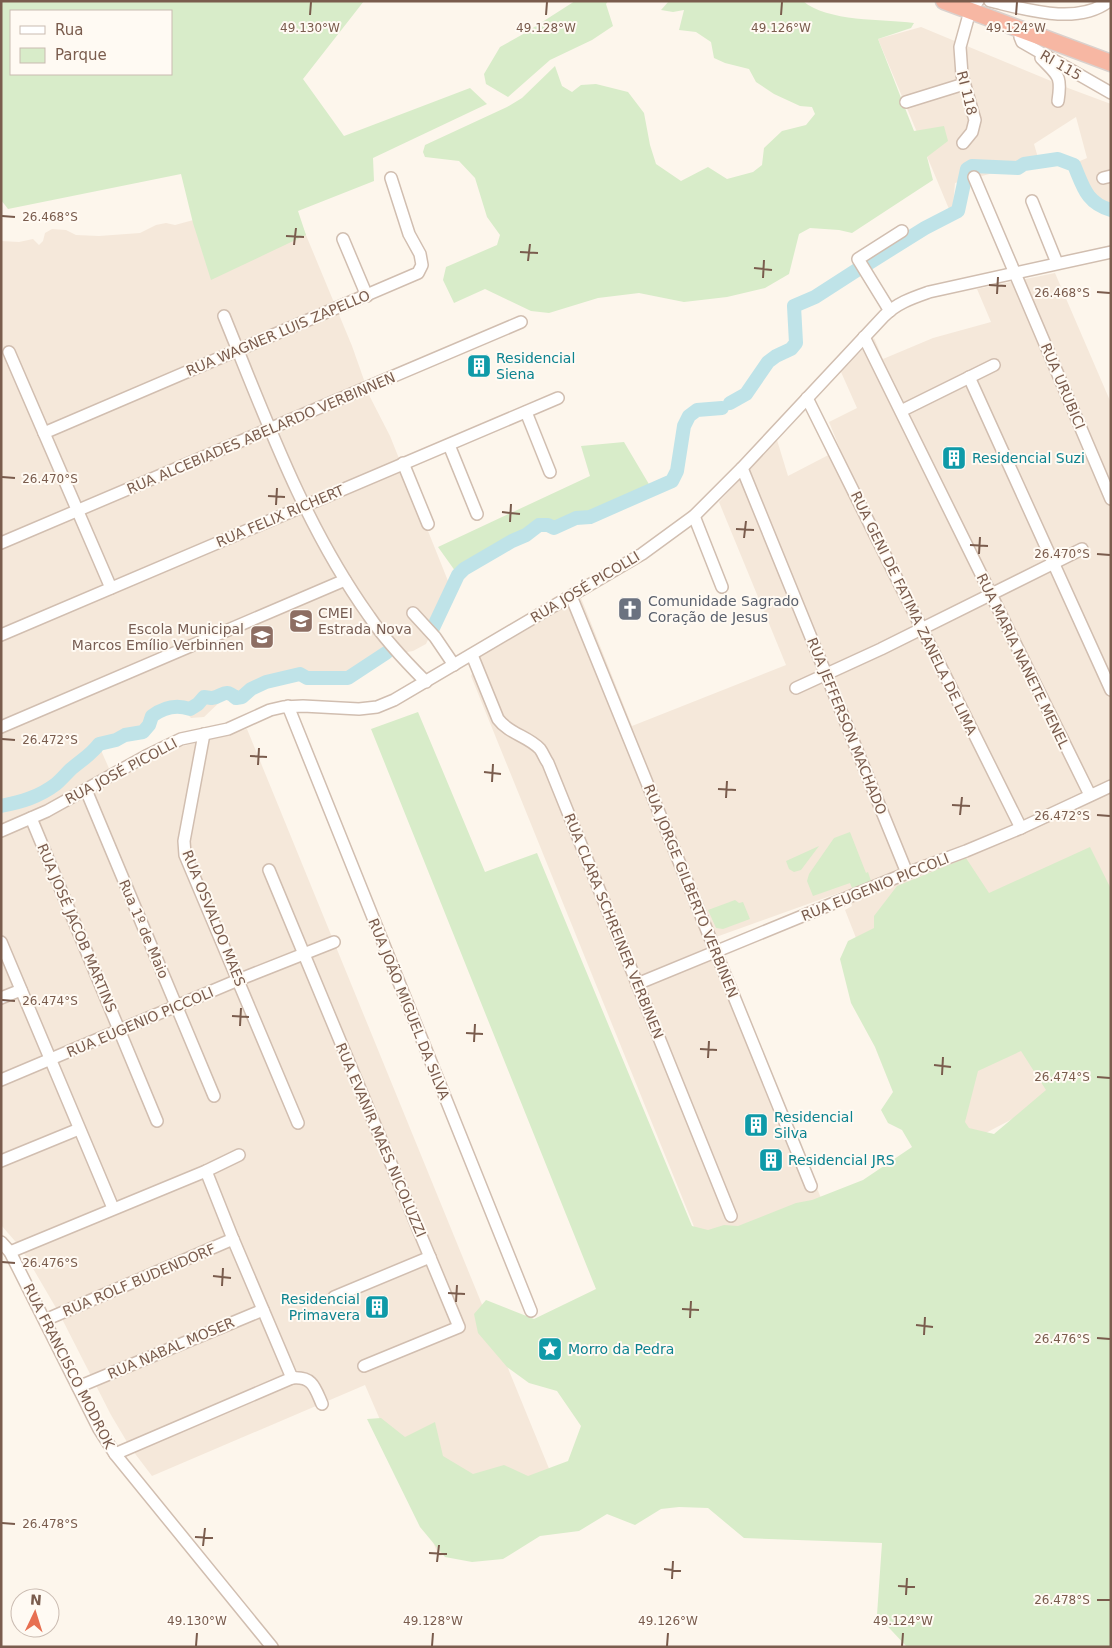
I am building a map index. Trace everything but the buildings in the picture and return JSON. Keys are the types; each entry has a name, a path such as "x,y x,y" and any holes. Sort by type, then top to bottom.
{"highway":[{"path":"944,1 974,6 1022,30 1111,63"}],"street":[{"path":"990,1 1041,12 1060,14 1080,13 1105,4 1108,1"},
{"name":"RI 118","path":"963,143 972,132 975,120 964,84 960,62 960,46 974,6"},
{"name":"RI 115","path":"1022,30 1021,40 1032,48 1111,93"},
{"path":"1032,48 1059,77 1058,101"},
{"path":"906,102 964,84"},
{"name":"RUA URUBICI","path":"974,177 1111,499"},
{"name":"RUA WAGNER LUIS ZAPELLO","path":"44,432 418,273 422,265 420,254 409,234 391,178"},
{"path":"1032,201 1057,263"},
{"path":"890,311 858,259 902,231"},
{"path":"343,239 367,296"},
{"name":"RUA JOSÉ PICOLLI","path":"1,831 86,790 181,739 228,729 270,710 288,706 348,709 369,708 394,700 656,544 694,516 742,468 890,311 910,298 1015,272 1111,252"},
{"path":"224,316 304,506 345,580 369,617 426,682"},
{"name":"RUA ALCEBIADES ABELARDO VERBINNEN","path":"1,543 521,322"},
{"name":"RUA MARIA NANETE MENEL","path":"864,338 1090,795"},
{"path":"9,352 111,588"},
{"path":"901,411 994,365"},
{"path":"969,377 1111,690"},
{"name":"RUA FELIX RICHERT","path":"1,635 558,398"},
{"name":"RUA GENI DE FATIMA ZANELA DE LIMA","path":"807,398 1021,828"},
{"path":"528,411 552,471"},
{"path":"452,444 475,493"},
{"path":"452,444 477,514"},
{"path":"403,463 428,524"},
{"name":"RUA JEFFERSON MACHADO","path":"742,468 907,873"},
{"path":"694,516 722,587"},
{"path":"796,688 990,596 1082,549"},
{"path":"1,727 345,580"},
{"name":"RUA JORGE GILBERTO VERBINEN","path":"571,596 811,1186"},
{"path":"413,613 435,637 454,665"},
{"name":"RUA CLARA SCHREINER VERBINEN","path":"472,655 498,719 503,726 529,741 540,750 548,763 731,1216"},
{"name":"RUA JOÃO MIGUEL DA SILVA","path":"288,706 531,1311"},
{"name":"RUA OSVALDO MAES","path":"204,734 184,847 298,1123"},
{"name":"RUA EUGENIO PICCOLI","path":"637,984 1021,828 1111,786"},
{"name":"Rua 1º de Maio","path":"86,790 214,1096"},
{"name":"RUA JOSÉ JACOB MARTINS","path":"31,818 157,1121"},
{"name":"RUA EVANIR MAES NICOLUZZI","path":"269,870 459,1327 364,1366"},
{"path":"1,942 113,1208"},
{"name":"RUA EUGENIO PICCOLI","path":"1,1080 238,980 334,942"},
{"path":"1,998 21,990"},
{"path":"1,1161 79,1128"},
{"path":"10,1252 206,1171 239,1155"},
{"path":"206,1171 292,1378"},
{"name":"RUA ROLF BUDENDORF","path":"45,1320 233,1239"},
{"name":"RUA FRANCISCO MODROK","path":"1,1242 10,1252 99,1429 115,1454 272,1647"},
{"path":"334,1297 430,1257"},
{"name":"RUA NABAL MOSER","path":"78,1387 263,1310"},
{"path":"115,1454 292,1378 302,1377 310,1381 316,1389 322,1404"}],"shaded area":[{"path":"921,27 1111,104 1111,209 1104,211 1073,164 1087,158 1076,117 1034,144 1039,161 955,183 953,206 949,209 878,39"},
{"path":"228,47 352,346 370,397 390,436 450,586 426,644 413,651 382,659 348,678 284,676 275,680 261,681 224,698 204,717 191,718 184,710 162,708 157,718 100,748 115,782 169,750 247,729 570,1520 439,1556 365,1385 152,1476 130,1447 111,1415 59,1313 21,1248 1,1225 1,241 19,242 33,239 39,245 43,241 45,233 52,229 66,230 76,235 99,236 140,233 156,225 166,223 175,225 212,215"},
{"path":"1055,273 1111,403 1111,1291 1039,1105 942,1156 845,910 852,906 847,890 716,937 876,1335 731,1318 471,676 480,657 581,598 632,726 786,665 719,502 777,440 788,476 840,449 829,422 857,408 841,372 874,338 883,359 933,338 991,322 977,289"}],"green space":[{"path":"1,1 364,1 303,79 344,136 470,88 487,104 373,158 374,181 298,211 306,235 211,280 193,223 181,174 8,209 1,200"},
{"path":"575,1 608,1 606,4 613,26 592,40 550,60 508,97 486,84 484,74 500,47"},
{"path":"669,1 803,1 813,8 840,16 914,23 911,28 878,39 914,131 944,126 948,141 927,157 933,180 852,233 810,228 799,234 789,274 765,288 727,297 684,302 639,293 598,298 549,313 531,311 485,289 454,303 443,280 446,267 497,245 500,235 487,217 475,178 459,161 425,157 423,152 425,145 507,107 522,98 555,66 562,86 572,92 581,85 596,84 628,92 644,113 656,164 681,181 708,167 727,179 753,172 762,165 764,148 782,131 806,125 815,114 812,107 800,106 774,94 756,82 749,69 714,58 711,42 696,32 679,30 684,10 673,12 661,10"},
{"path":"624,442 653,491 590,517 576,518 554,528 545,525 539,526 526,535 481,558 458,575 438,547 590,476 581,446"},
{"path":"418,712 485,872 537,853 692,1226 708,1230 724,1225 738,1226 796,1203 812,1200 863,1180 912,1147 902,1130 888,1123 881,1110 893,1092 875,1047 851,1003 840,959 848,941 874,928 874,916 897,886 966,858 989,893 1090,847 1111,889 1111,1647 907,1647 877,1615 882,1543 744,1538 708,1508 679,1507 661,1509 635,1525 607,1514 579,1531 540,1536 503,1559 472,1562 445,1557 420,1527 367,1419 381,1418 405,1437 435,1422 443,1456 473,1474 504,1465 528,1476 568,1461 581,1426 557,1391 529,1383 507,1367 478,1333 474,1314 486,1300 534,1319 596,1289 371,729","holes":["1021,1051 1046,1090 994,1134 969,1128 965,1122 978,1071"]},
{"path":"850,832 871,881 852,888 850,883 813,896 807,881 809,874 834,838"},
{"path":"819,846 801,870 794,872 789,869 786,861"},
{"path":"735,900 739,903 743,902 750,919 723,929 716,928 708,910"}],"waterway":[{"path":"869,263 925,228 958,211 967,169 972,166 1018,168 1024,164 1058,159 1074,165 1086,193 1096,203 1111,210"},
{"path":"730,403 746,394 768,362 791,349 796,343 794,306 815,297 860,268"},
{"path":"433,628 458,575 464,569 526,535 539,525 548,525 554,528 576,518 590,517 672,481 677,471 684,426 689,416 697,410 722,408"},
{"path":"1,806 16,803 50,789 99,744 116,740 125,735 143,732 149,725 152,716 161,710 175,707 190,709 204,697 212,698 226,693 236,698 242,697 251,689 266,682 300,674 307,678 348,678 386,653"}],"place":[{"name":"Residencial Siena","path":"479,366"},
{"name":"Residencial Suzi","path":"954,458"},
{"name":"Comunidade Sagrado Coração de Jesus","path":"630,609"},
{"name":"CMEI Estrada Nova","path":"301,621"},
{"name":"Escola Municipal Marcos Emílio Verbinnen","path":"262,637"},
{"name":"Residencial Silva","path":"756,1125"},
{"name":"Residencial JRS","path":"771,1160"},
{"name":"Residencial Primavera","path":"377,1307"},
{"name":"Morro da Pedra","path":"550,1349"}]}
